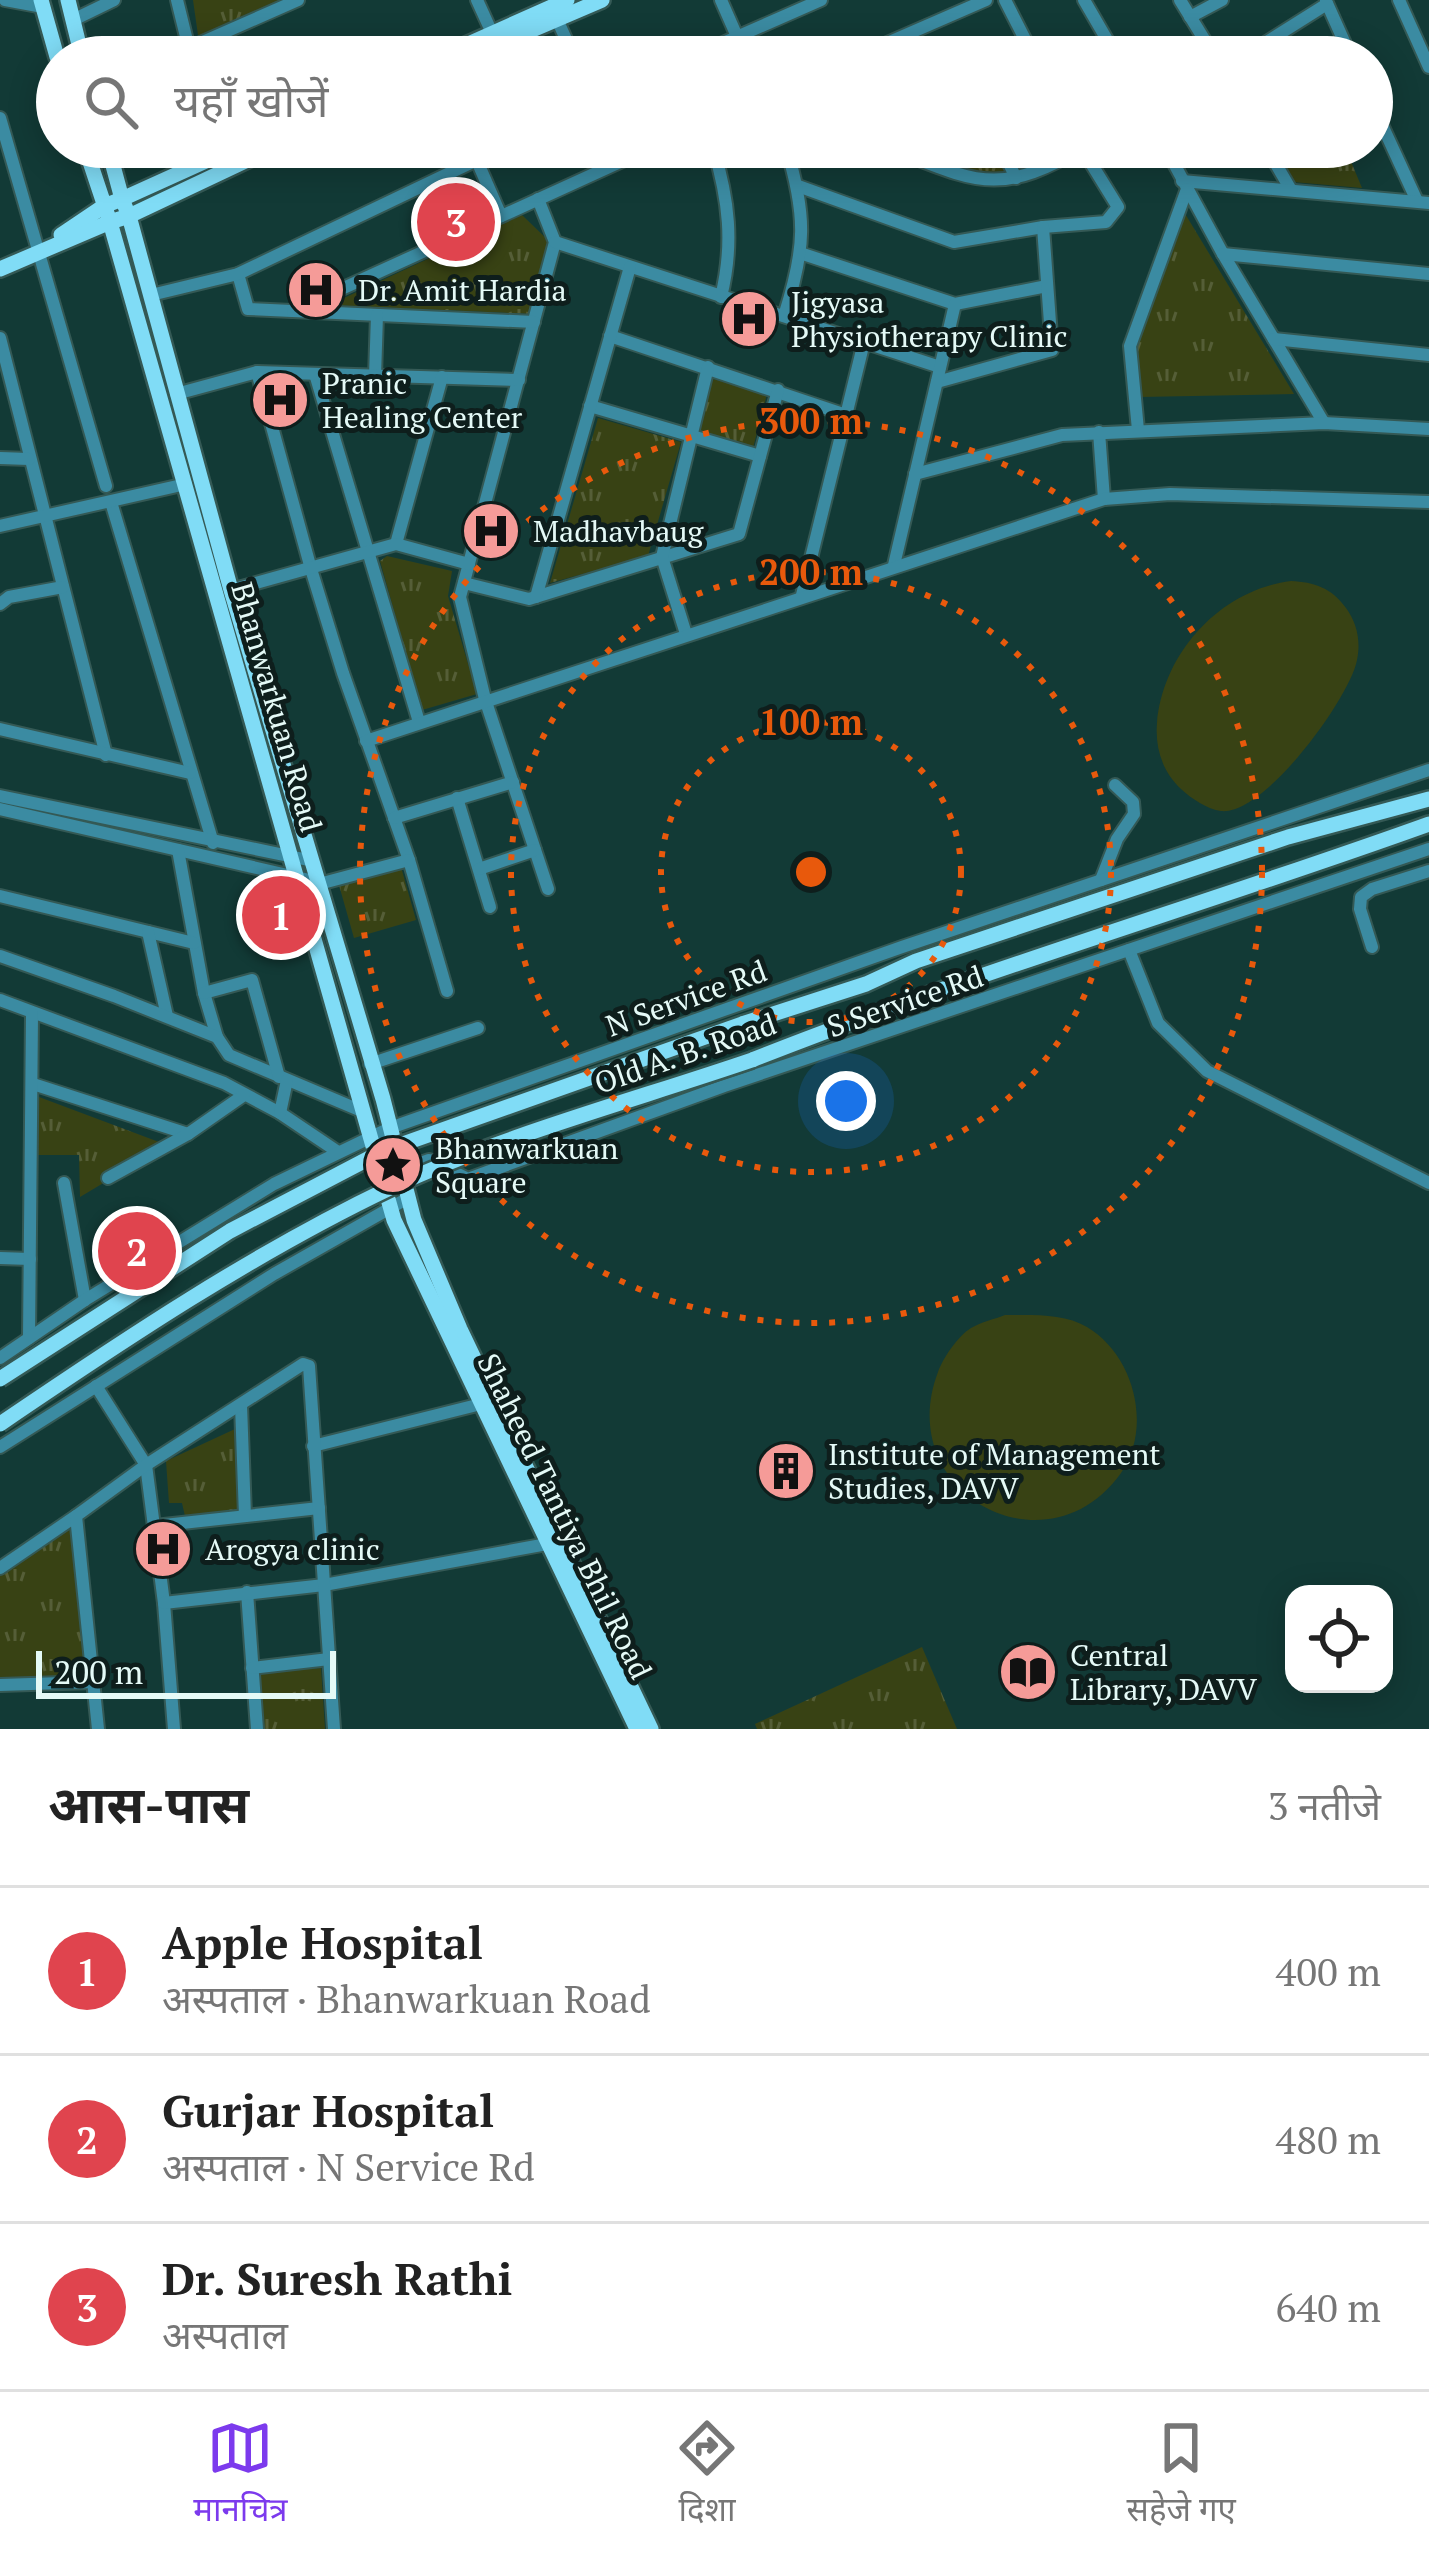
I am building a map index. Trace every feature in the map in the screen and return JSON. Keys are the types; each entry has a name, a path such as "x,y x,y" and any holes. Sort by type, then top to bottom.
{"main road":[{"path":"68,0 77,36"},
{"path":"485,36 567,0"},
{"path":"515,36 602,0"},
{"path":"42,3 51,36"},
{"name":"Bhanwarkuan Road","path":"92,168 389,1207 452,1328"},
{"name":"Bhanwarkuan Road","path":"114,168 408,1198 452,1328"},
{"path":"0,268 110,223 126,207 190,168"},
{"path":"38,250 104,206 126,207 223,168"},
{"name":"Old A. B. Road","path":"0,1378 230,1232 382,1151 866,984 916,961 1288,837 1429,799"},
{"name":"Old A. B. Road","path":"0,1424 265,1255 390,1188 950,987 1429,824"},
{"path":"862,1018 868,1039"},
{"path":"452,1328 553,1542 650,1729"},
{"name":"Shaheed Tantiya Bhil Road","path":"452,1328 481,1404 553,1542 637,1729"}],"street":[{"path":"5,0 42,3"},
{"path":"73,20 114,0"},
{"path":"177,0 186,36"},
{"path":"225,36 298,0"},
{"path":"477,0 492,33"},
{"path":"721,0 735,36"},
{"path":"740,36 820,0"},
{"path":"903,36 986,0"},
{"path":"1005,0 1023,36"},
{"path":"1084,0 1105,36"},
{"path":"1180,0 1202,36"},
{"path":"1399,0 1422,35 1429,68"},
{"path":"1190,17 1217,1"},
{"path":"1275,36 1326,2 1341,36"},
{"path":"556,17 565,36"},
{"path":"0,118 106,485"},
{"path":"1393,144 1423,202"},
{"path":"151,295 238,274 463,168"},
{"path":"481,168 501,216"},
{"path":"293,311 538,200 595,168"},
{"path":"719,168 731,256 721,297"},
{"path":"784,316 803,254 794,168"},
{"path":"940,168 974,181 1016,178 1048,168"},
{"path":"1011,168 1016,178"},
{"path":"798,186 954,242 1106,222 1118,207 1094,168"},
{"path":"1176,168 1324,423"},
{"path":"1278,168 1291,190"},
{"path":"1184,185 1423,202"},
{"path":"1138,430 1130,346 1184,185"},
{"path":"538,200 555,242 460,596 485,699 548,890"},
{"path":"937,382 1052,350 1043,227"},
{"path":"555,242 940,367"},
{"path":"803,254 955,304 1047,286"},
{"path":"1223,254 1429,274"},
{"path":"536,597 630,267"},
{"path":"238,274 248,309 534,322"},
{"path":"894,565 955,304"},
{"path":"375,376 377,315"},
{"path":"610,336 846,415"},
{"path":"0,338 106,755"},
{"path":"1274,339 1429,356"},
{"path":"802,596 864,342"},
{"path":"686,634 662,557 708,368"},
{"path":"176,394 257,372 519,380"},
{"path":"257,372 310,569 410,860 446,992"},
{"path":"315,374 418,722"},
{"path":"396,544 442,377"},
{"path":"464,583 529,599 739,534 778,390"},
{"path":"590,406 760,456"},
{"path":"915,474 1061,434 1324,423 1429,429"},
{"path":"1099,432 1104,500"},
{"path":"0,458 29,459"},
{"path":"0,526 186,484"},
{"path":"366,741 1104,500 1170,494 1429,502"},
{"path":"111,502 213,843"},
{"path":"231,590 396,544 469,564"},
{"path":"0,604 9,597 63,587"},
{"path":"0,729 190,772"},
{"name":"N Service Rd","path":"0,1358 274,1184 390,1128 1429,770"},
{"path":"394,818 513,782"},
{"path":"1101,880 1117,839 1134,814 1133,802 1115,785"},
{"path":"0,796 313,861"},
{"path":"457,798 490,907"},
{"path":"0,809 318,883 410,860"},
{"name":"S Service Rd","path":"401,1170 429,1160 468,1179 724,1086 1429,849"},
{"path":"178,850 204,993 217,1037 229,1055 364,1112"},
{"path":"479,869 536,850"},
{"path":"1372,947 1361,898 1372,889 1429,871"},
{"path":"0,896 194,943"},
{"path":"148,932 167,1016"},
{"path":"1129,950 1158,1023 1207,1071 1429,1183"},
{"path":"0,956 217,1037"},
{"path":"829,973 866,984"},
{"path":"204,993 252,980 283,1078 280,1113"},
{"path":"0,1000 224,1083 338,1152"},
{"path":"29,1338 32,1014"},
{"path":"370,1064 478,1028"},
{"path":"224,1083 229,1055"},
{"path":"33,1084 188,1134"},
{"path":"108,1178 188,1134 244,1095"},
{"path":"64,1183 86,1300"},
{"path":"0,1447 274,1274 408,1198"},
{"path":"0,1258 30,1259"},
{"path":"0,1568 300,1364 310,1366 334,1729"},
{"path":"95,1386 146,1465 174,1729"},
{"path":"313,1446 481,1404"},
{"path":"241,1405 245,1516"},
{"path":"155,1526 319,1508"},
{"path":"76,1516 98,1729"},
{"path":"164,1603 324,1585 553,1542"},
{"path":"247,1592 257,1729"},
{"path":"252,1668 329,1659"},
{"path":"0,1685 94,1682"}],"green space":[{"path":"193,0 300,0 213,36 198,36"},
{"path":"966,168 1006,171 984,175"},
{"path":"1285,168 1354,168 1362,188 1293,182"},
{"path":"1184,212 1294,394 1139,397 1132,349"},
{"path":"522,215 550,242 532,314 329,305"},
{"path":"713,379 767,394 753,448 698,433"},
{"path":"598,418 681,442 648,556 550,583"},
{"path":"387,556 452,571 448,596 477,694 422,710 380,561"},
{"path":"1291,581 1329,591 1350,614 1359,646 1351,678 1322,726 1281,775 1239,808 1210,808 1174,782 1159,750 1157,723 1170,673 1183,650 1219,611 1265,587"},
{"path":"399,860 416,920 354,938 337,878"},
{"path":"39,1097 167,1145 80,1197 79,1155 36,1155"},
{"path":"1005,1315 1058,1317 1087,1327 1117,1355 1134,1393 1136,1435 1121,1473 1090,1503 1055,1518 1018,1519 984,1507 956,1485 937,1453 930,1415 940,1366 966,1332"},
{"path":"235,1429 238,1511 185,1516 182,1503 169,1503 166,1461"},
{"path":"76,1516 94,1682 0,1685 0,1568"},
{"path":"922,1647 957,1729 757,1729 755,1724"},
{"path":"321,1668 325,1729 261,1729 256,1672"}],"place":[{"name":"Dr. Suresh Rathi","path":"456,222"},
{"name":"Dr. Amit Hardia","path":"316,290"},
{"name":"Jigyasa Physiotherapy Clinic","path":"749,319"},
{"name":"Pranic Healing Center","path":"280,400"},
{"name":"Madhavbaug","path":"491,531"},
{"name":"Apple Hospital","path":"281,915"},
{"name":"Bhanwarkuan Square","path":"393,1165"},
{"name":"Gurjar Hospital","path":"137,1251"},
{"name":"Institute of Management Studies, DAVV","path":"786,1471"},
{"name":"Arogya clinic","path":"163,1549"},
{"name":"Central Library, DAVV","path":"1028,1672"}]}
